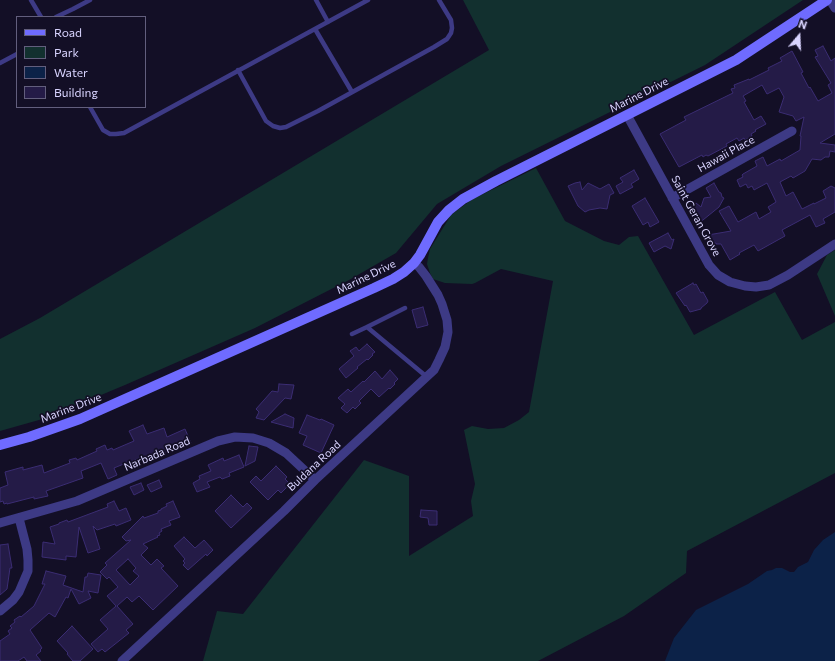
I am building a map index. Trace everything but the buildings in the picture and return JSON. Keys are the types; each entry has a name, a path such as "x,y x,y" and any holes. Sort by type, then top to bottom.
{"street":[{"path":"829,0 835,8"},
{"name":"Marine Drive","path":"0,445 29,437 80,419 393,279 414,263 438,222 449,210 463,199 736,60 829,0"},
{"name":"Saint Geran Grove","path":"626,115 709,265 718,275 730,282 751,287 769,285 788,275 835,244"},
{"name":"Hawaii Place","path":"672,198 792,131"},
{"name":"Buldana Road","path":"122,661 434,370 445,347 448,332 447,320 438,294 426,276 414,263"},
{"name":"Narbada Road","path":"0,523 77,501 218,441 235,438 253,438 269,443 286,453 315,480"},
{"path":"0,611 13,600 19,592 28,571 28,560 19,518"}],"lane":[{"path":"31,0 40,16"},
{"path":"58,16 90,0"},
{"path":"316,0 328,22"},
{"path":"91,108 103,130 110,134 124,133 368,0"},
{"path":"238,70 266,121 273,126 280,128 286,127 318,112 447,39 451,33 451,20 440,0"},
{"path":"315,29 352,92"},
{"path":"0,63 16,55"},
{"path":"352,334 405,308"},
{"path":"367,327 427,377"}],"green space":[{"path":"463,0 803,0 705,65 501,166 437,204 396,253 349,280 255,328 125,385 46,418 0,431 0,339 40,318 489,50"},
{"path":"536,168 565,221 604,241 619,245 629,237 638,236 694,335 775,292 802,340 835,322 835,473 687,551 686,573 624,616 538,661 203,661 217,611 243,614 364,460 409,476 409,556 473,516 471,501 475,484 464,430 472,426 488,429 504,428 519,420 529,412 553,281 501,269 472,284 445,283 433,279 427,264 428,258 430,249 451,215 471,200"},
{"path":"835,250 835,316 817,274 827,255"}],"water":[{"path":"835,532 835,661 665,661 674,638 696,610 748,584 767,571 782,568 790,572 794,572 798,567 808,562 814,550 823,540"}]}
